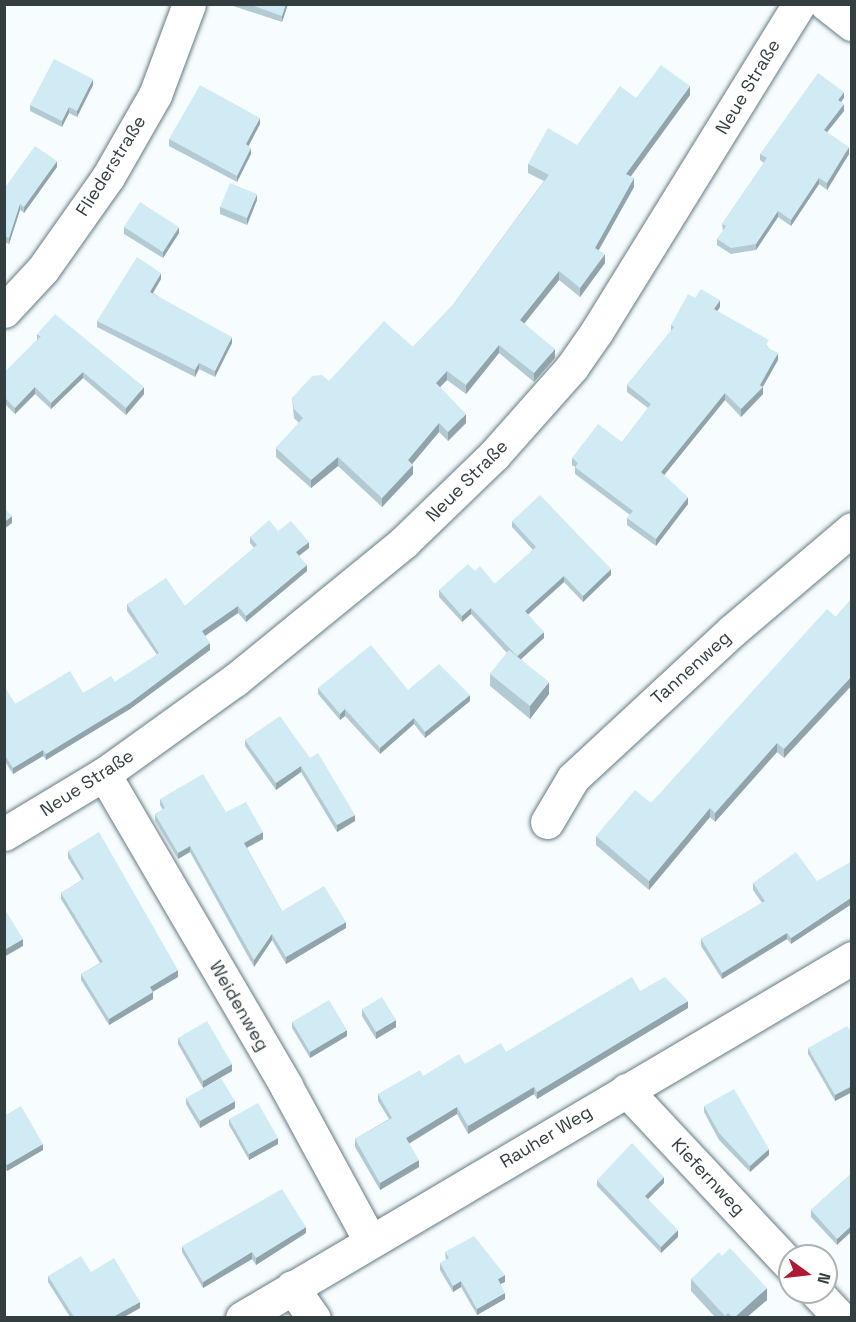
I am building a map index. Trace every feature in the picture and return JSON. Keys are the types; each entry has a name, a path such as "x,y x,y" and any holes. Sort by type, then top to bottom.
{"street":[{"name":"Fliederstraße","path":"4,311 43,268 108,177 155,94 189,4"},
{"name":"Neue Straße","path":"4,834 104,774 235,680 339,597 448,501 525,423 572,367 623,291 799,4"},
{"path":"826,4 852,24"},
{"name":"Tannenweg","path":"547,822 573,778 733,630 852,529"},
{"name":"Weidenweg","path":"104,774 282,1080 370,1240"},
{"name":"Rauher Weg","path":"242,1317 852,958"},
{"name":"Kiefernweg","path":"626,1090 778,1252"},
{"path":"292,1287 314,1317"},
{"path":"828,1304 840,1317"}],"building":[{"path":"248,4 286,4 282,16"},
{"path":"54,59 93,79 77,111 69,107 62,121 30,105"},
{"path":"661,65 690,86 626,174 634,178 595,248 605,254 580,288 559,271 520,320 555,349 534,373 499,345 466,385 447,371 436,383 466,414 448,432 439,423 408,460 413,465 382,498 338,457 311,480 276,448 303,418 294,409 292,398 312,376 322,375 329,381 384,321 413,347 452,306 549,175 528,164 548,128 577,145 620,86 636,98"},
{"path":"818,73 844,92 838,100 844,104 824,130 849,147 827,183 819,178 791,220 778,211 756,244 731,248 717,239 726,226 722,224 767,158 760,154"},
{"path":"200,85 260,118 246,144 251,148 237,176 169,139"},
{"path":"35,146 57,161 24,207 20,204 9,238 4,236 4,185 6,186"},
{"path":"230,183 257,194 247,218 220,207"},
{"path":"140,202 179,227 163,252 124,227"},
{"path":"137,257 161,273 150,292 232,337 215,371 199,363 195,370 97,321"},
{"path":"701,289 720,300 714,309 769,340 765,346 778,353 760,385 763,387 741,409 725,393 661,472 688,497 656,539 627,518 633,511 575,467 578,463 572,458 598,424 622,442 651,404 627,385 674,327 671,325 688,294 695,298"},
{"path":"55,314 144,387 126,408 83,372 51,403 35,387 15,408 4,397 4,373 41,336 37,334"},
{"path":"540,495 611,569 583,596 564,576 525,611 544,632 517,656 471,608 462,616 439,590 468,564 475,571 480,566 495,584 536,547 512,521"},
{"path":"4,508 12,516 4,522"},
{"path":"269,520 278,531 291,521 309,542 296,552 307,565 246,616 238,606 202,631 210,643 130,703 46,754 43,750 13,768 4,754 4,686 15,704 70,671 83,693 111,676 115,682 159,653 127,604 166,578 185,606 257,545 250,537"},
{"path":"852,598 852,676 784,749 777,743 715,813 710,808 649,881 596,836 635,790 651,803 827,609 836,617"},
{"path":"371,645 408,690 439,664 470,695 425,732 414,718 380,748 345,709 340,714 318,688"},
{"path":"509,650 549,682 530,706 490,674"},
{"path":"280,716 310,758 318,753 355,815 337,825 301,766 276,783 245,740"},
{"path":"203,774 226,812 246,802 263,832 244,843 282,911 324,886 346,922 286,957 272,934 254,960 190,846 178,853 155,814 165,808 160,799"},
{"path":"99,832 178,970 150,987 153,992 109,1019 81,974 103,962 61,893 84,879 68,851"},
{"path":"796,852 817,881 852,861 852,897 791,938 787,933 722,973 701,939 765,901 753,883"},
{"path":"4,908 23,939 4,950"},
{"path":"632,977 640,991 665,977 688,1001 537,1092 534,1087 468,1126 457,1107 406,1138 419,1160 380,1183 355,1139 392,1118 378,1094 420,1070 423,1076 459,1054 465,1064 501,1043 506,1052"},
{"path":"382,997 396,1020 376,1032 362,1009"},
{"path":"329,1000 347,1030 310,1052 292,1022"},
{"path":"207,1021 232,1064 203,1081 178,1038"},
{"path":"847,1026 852,1033 852,1086 835,1095 808,1048"},
{"path":"221,1078 235,1101 200,1121 186,1098"},
{"path":"734,1089 769,1149 750,1166 719,1133 704,1106"},
{"path":"258,1103 278,1138 249,1154 229,1119"},
{"path":"21,1106 43,1144 7,1165 4,1160 4,1116"},
{"path":"632,1143 664,1177 645,1196 678,1230 661,1247 597,1180"},
{"path":"852,1173 852,1225 837,1239 811,1210"},
{"path":"282,1189 306,1227 256,1258 252,1252 203,1282 182,1246"},
{"path":"474,1236 505,1275 498,1279 505,1293 477,1309 461,1281 453,1286 440,1263 449,1258 445,1252"},
{"path":"730,1248 767,1288 735,1317 728,1313 725,1316 691,1279 719,1252 722,1256"},
{"path":"81,1256 91,1272 114,1258 140,1302 113,1317 74,1317 48,1276"}]}
